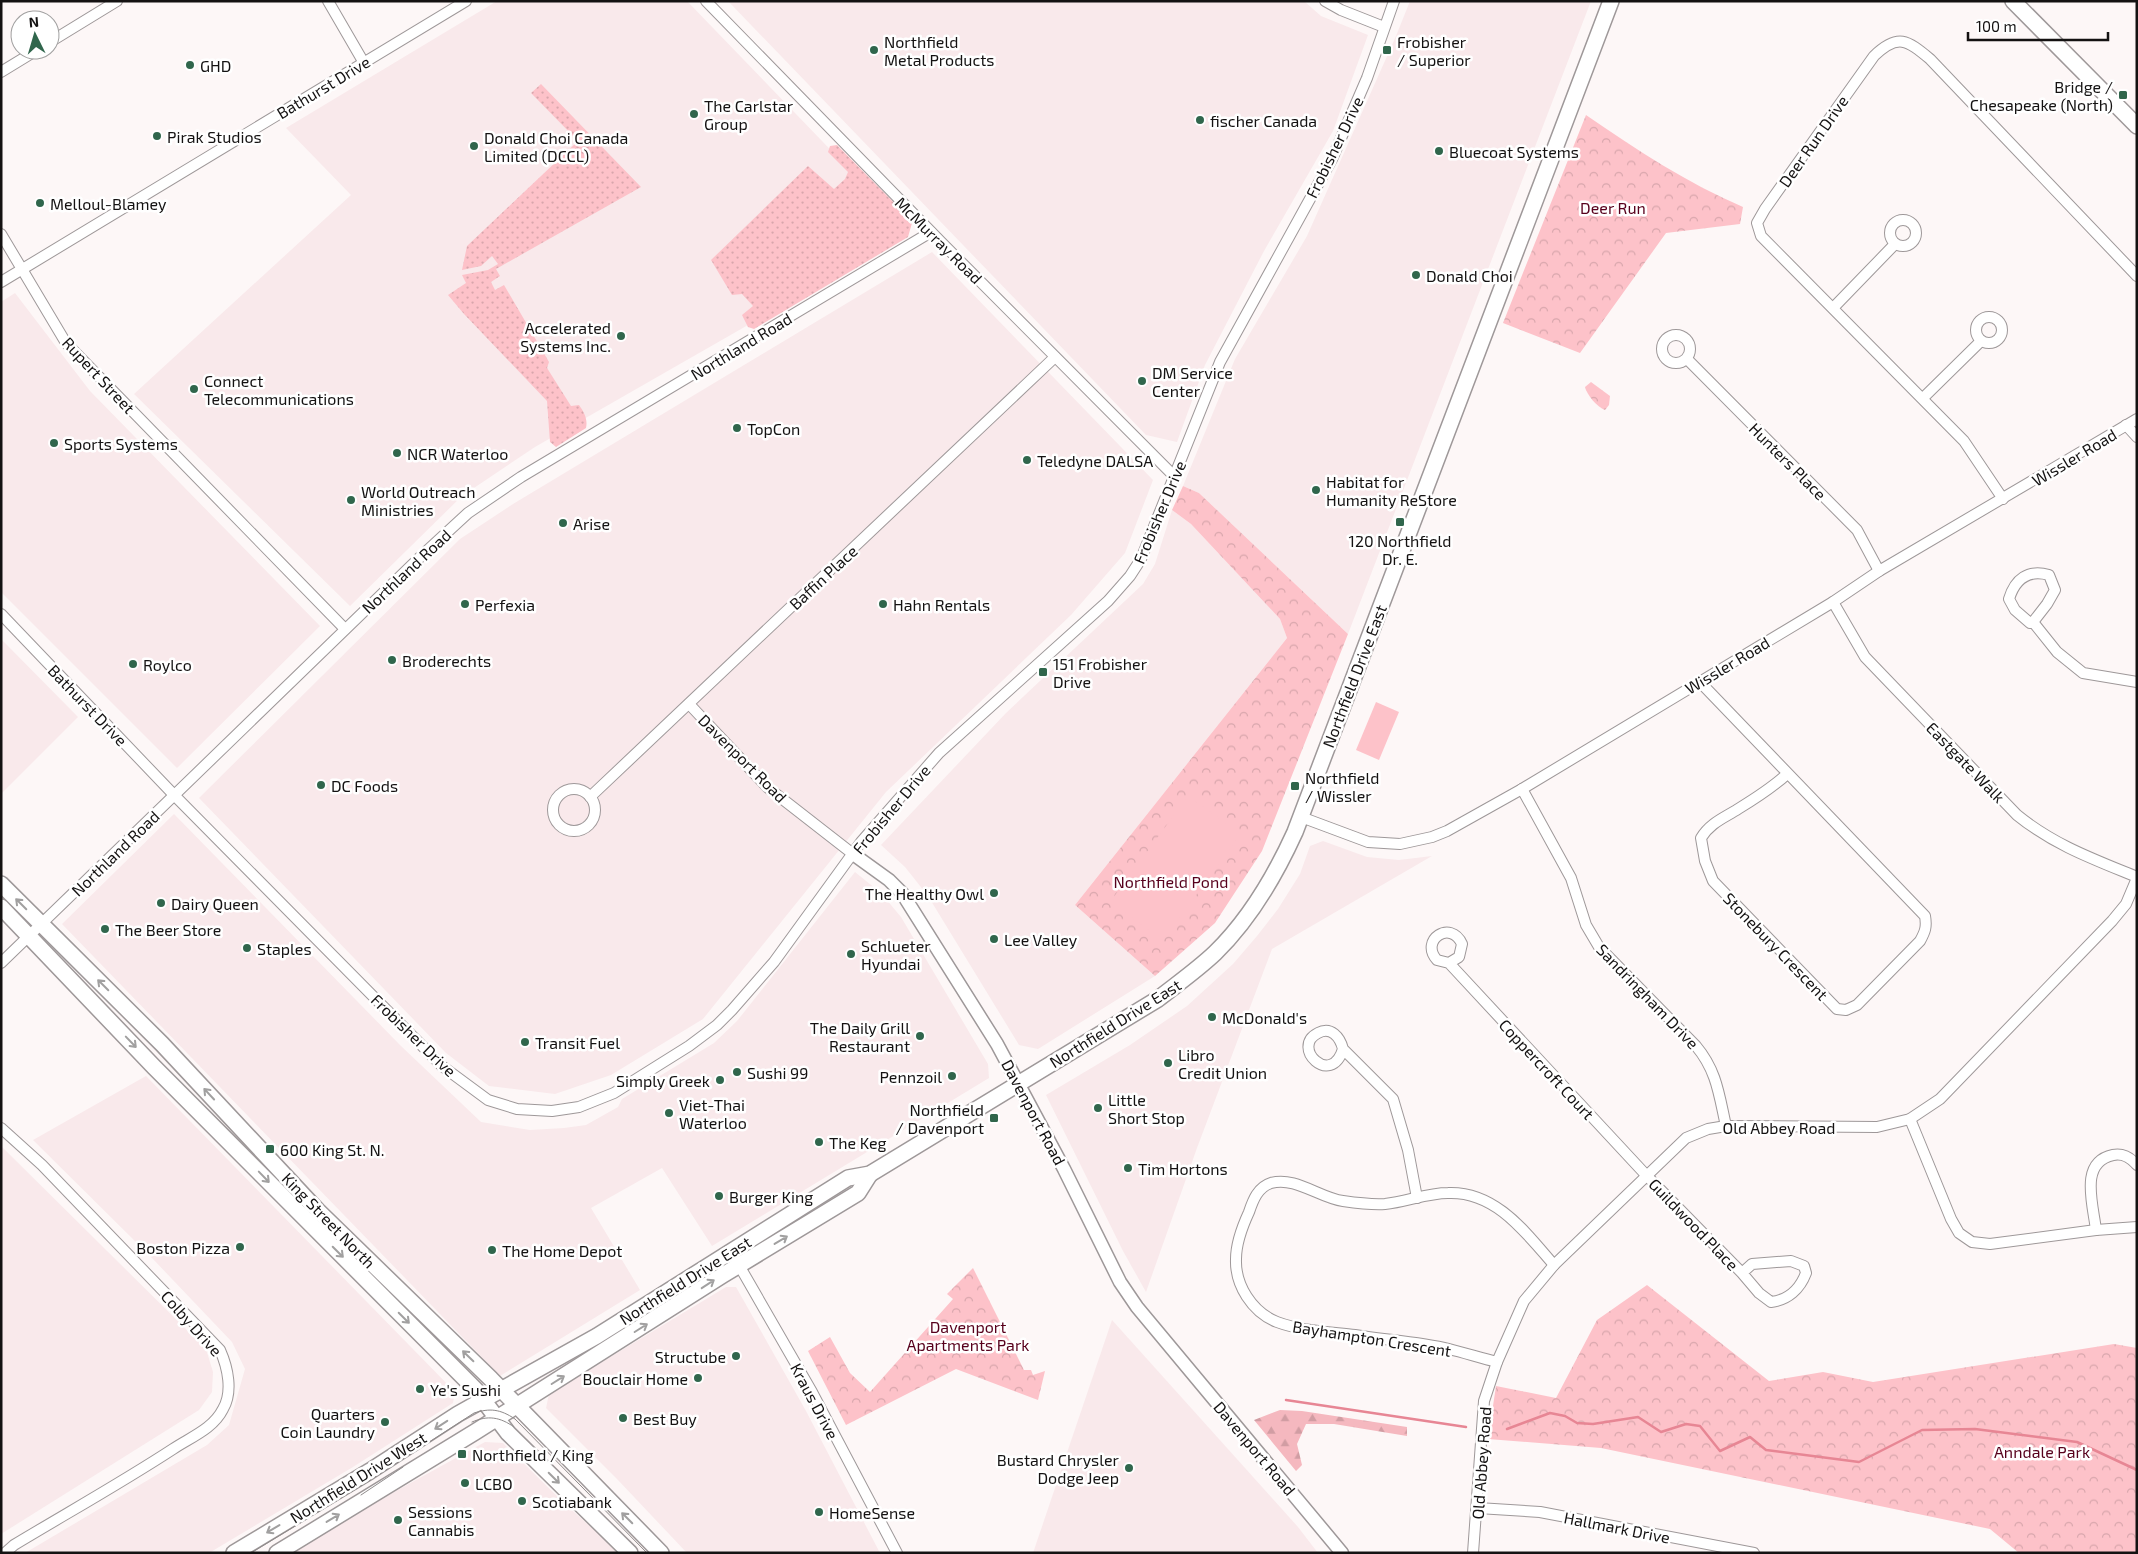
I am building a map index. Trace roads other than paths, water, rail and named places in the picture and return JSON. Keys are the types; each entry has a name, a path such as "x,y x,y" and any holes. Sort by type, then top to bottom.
{"main road":[{"name":"Northfield Drive East","path":"483,1400 597,1336 848,1178 870,1174 1158,999 1192,974 1216,952 1248,914 1283,858 1300,816 1611,1"},
{"path":"2014,1 2137,126"},
{"name":"King Street North","path":"1,884 162,1044 325,1217 502,1391 661,1553"},
{"name":"King Street North","path":"1,907 154,1067 475,1389 508,1433 630,1553"},
{"name":"Northfield Drive East","path":"497,1418 739,1265 858,1193 870,1174"},
{"name":"Northfield Drive West","path":"234,1553 483,1400"},
{"name":"Northfield Drive West","path":"277,1553 497,1418"}],"street":[{"path":"60,36 117,1"},
{"path":"328,1 364,63"},
{"name":"Bathurst Drive","path":"1,282 466,1"},
{"name":"McMurray Road","path":"706,1 1174,476"},
{"path":"1325,1 1340,10 1384,27"},
{"name":"Frobisher Drive","path":"175,796 442,1066 488,1100 517,1109 552,1112 579,1107 614,1092 689,1046 722,1020 774,962 861,842 939,753 1108,601 1130,576 1142,556 1220,362 1332,159 1367,78 1394,1"},
{"name":"Deer Run Drive","path":"2003,499 1964,441 1761,236 1757,223 1765,209 1874,56 1886,44 1900,41 1914,47 1930,59 2137,276"},
{"path":"1,72 21,60"},
{"name":"Northland Road","path":"1,963 345,629 468,514 528,473 932,232"},
{"name":"Rupert Street","path":"1,234 66,342 345,629"},
{"path":"1833,308 1895,244"},
{"path":"1923,398 1981,341"},
{"name":"Baffin Place","path":"590,797 1055,357"},
{"name":"Hunters Place","path":"1687,359 1857,530 1879,571"},
{"name":"Wissler Road","path":"1300,816 1368,842 1400,844 1417,841 1447,831 1522,789 1833,602 1879,571 2137,419"},
{"path":"2126,425 2137,437"},
{"path":"2033,622 2047,604 2054,590 2049,575 2038,572 2025,576 2013,586 2009,599 2022,618 2030,623 2033,622 2057,652 2083,673 2137,682"},
{"name":"Eastgate Walk","path":"1833,602 1865,657 2017,815 2038,833 2065,847 2137,877"},
{"name":"Bathurst Drive","path":"1,614 175,796"},
{"name":"Stonebury Crescent","path":"1699,681 1925,916 1927,925 1920,941 1857,1005 1846,1010 1837,1009 1713,881 1705,860 1701,838 1712,824 1766,792 1787,774"},
{"name":"Davenport Road","path":"688,704 767,787 889,880 908,902 998,1044 1099,1237 1120,1282 1137,1307 1342,1553"},
{"name":"Sandringham Drive","path":"1522,789 1571,878 1586,926 1599,947 1708,1060 1716,1078 1726,1126"},
{"path":"570,790 579,790 590,797 595,812 588,826 582,830 570,831 558,824 554,818 553,806 562,793 570,790"},
{"name":"Old Abbey Road","path":"1474,1553 1484,1401 1496,1362 1524,1301 1554,1265 1686,1138 1708,1129 1726,1126 1877,1127 1910,1120 1940,1099 2112,921 2126,904 2137,877"},
{"name":"Coppercroft Court","path":"1449,963 1646,1175"},
{"path":"1342,1049 1393,1099 1408,1150 1417,1198"},
{"path":"1910,1120 1951,1219 1959,1233 1972,1242 1990,1244 2096,1230 2137,1227"},
{"name":"Colby Drive","path":"1,1128 42,1165 220,1350 226,1363 228,1378 224,1408 211,1425 149,1465 14,1545 5,1553"},
{"path":"2096,1230 2090,1182 2092,1170 2097,1162 2103,1157 2116,1154 2125,1155 2137,1165"},
{"name":"Guildwood Place","path":"1646,1175 1759,1292 1771,1302 1783,1300 1790,1295 1798,1288 1806,1274 1804,1266 1791,1261 1752,1264 1742,1273"},
{"name":"Bayhampton Crescent","path":"1496,1362 1448,1349 1308,1329 1276,1322 1250,1302 1239,1281 1236,1259 1244,1223 1254,1199 1260,1189 1270,1183 1281,1182 1293,1184 1334,1200 1366,1204 1386,1204 1449,1192 1473,1196 1492,1204 1511,1218 1554,1265"},
{"name":"Kraus Drive","path":"730,1251 802,1375 897,1553"},
{"name":"Hallmark Drive","path":"1478,1508 1540,1512 1751,1552"}],"waterway":[{"path":"1286,1400 1466,1427"},
{"path":"1507,1429 1550,1413 1565,1416 1577,1423 1593,1424 1638,1417 1661,1432 1686,1424 1700,1426 1720,1451 1750,1437 1766,1450 1859,1462 1922,1430 1975,1429 2077,1442 2137,1470"}],"tram line":[{"path":"251,1553 369,1481 474,1413 485,1410 500,1411 515,1419 647,1553"},
{"path":"472,1422 483,1418 494,1418 514,1427"},
{"path":"361,1495 403,1467"}],"place":[{"name":"Northfield Metal Products","path":"874,50"},
{"name":"Frobisher / Superior","path":"1387,50"},
{"name":"GHD","path":"190,65"},
{"name":"Bridge / Chesapeake (North)","path":"2123,95"},
{"name":"The Carlstar Group","path":"694,114"},
{"name":"fischer Canada","path":"1200,120"},
{"name":"Pirak Studios","path":"157,136"},
{"name":"Donald Choi Canada Limited (DCCL)","path":"474,146"},
{"name":"Bluecoat Systems","path":"1439,151"},
{"name":"Melloul-Blamey","path":"40,203"},
{"name":"Donald Choi","path":"1416,275"},
{"name":"Accelerated Systems Inc.","path":"621,336"},
{"name":"DM Service Center","path":"1142,381"},
{"name":"Connect Telecommunications","path":"194,389"},
{"name":"TopCon","path":"737,428"},
{"name":"Sports Systems","path":"54,443"},
{"name":"NCR Waterloo","path":"397,453"},
{"name":"Teledyne DALSA","path":"1027,460"},
{"name":"Habitat for Humanity ReStore","path":"1316,490"},
{"name":"World Outreach Ministries","path":"351,500"},
{"name":"120 Northfield Dr. E.","path":"1400,522"},
{"name":"Arise","path":"563,523"},
{"name":"Perfexia","path":"465,604"},
{"name":"Hahn Rentals","path":"883,604"},
{"name":"Broderechts","path":"392,660"},
{"name":"Roylco","path":"133,664"},
{"name":"151 Frobisher Drive","path":"1043,672"},
{"name":"DC Foods","path":"321,785"},
{"name":"Northfield / Wissler","path":"1295,786"},
{"name":"The Healthy Owl","path":"994,893"},
{"name":"Dairy Queen","path":"161,903"},
{"name":"The Beer Store","path":"105,929"},
{"name":"Lee Valley","path":"994,939"},
{"name":"Staples","path":"247,948"},
{"name":"Schlueter Hyundai","path":"851,954"},
{"name":"McDonald's","path":"1212,1017"},
{"name":"The Daily Grill Restaurant","path":"920,1036"},
{"name":"Transit Fuel","path":"525,1042"},
{"name":"Libro Credit Union","path":"1168,1063"},
{"name":"Sushi 99","path":"737,1072"},
{"name":"Pennzoil","path":"952,1076"},
{"name":"Simply Greek","path":"720,1080"},
{"name":"Little Short Stop","path":"1098,1108"},
{"name":"Viet-Thai Waterloo","path":"669,1113"},
{"name":"Northfield / Davenport","path":"994,1118"},
{"name":"The Keg","path":"819,1142"},
{"name":"600 King St. N.","path":"270,1149"},
{"name":"Tim Hortons","path":"1128,1168"},
{"name":"Burger King","path":"719,1196"},
{"name":"Boston Pizza","path":"240,1247"},
{"name":"The Home Depot","path":"492,1250"},
{"name":"Structube","path":"736,1356"},
{"name":"Bouclair Home","path":"698,1378"},
{"name":"Ye's Sushi","path":"420,1389"},
{"name":"Best Buy","path":"623,1418"},
{"name":"Quarters Coin Laundry","path":"385,1422"},
{"name":"Northfield / King","path":"462,1454"},
{"name":"Bustard Chrysler Dodge Jeep","path":"1129,1468"},
{"name":"LCBO","path":"465,1483"},
{"name":"Scotiabank","path":"522,1501"},
{"name":"HomeSense","path":"819,1512"},
{"name":"Sessions Cannabis","path":"398,1520"}],"park label":[{"name":"Deer Run","path":"1613,207"},
{"name":"Northfield Pond","path":"1171,881"},
{"name":"Davenport Apartments Park","path":"968,1335"},
{"name":"Anndale Park","path":"2042,1451"}]}
